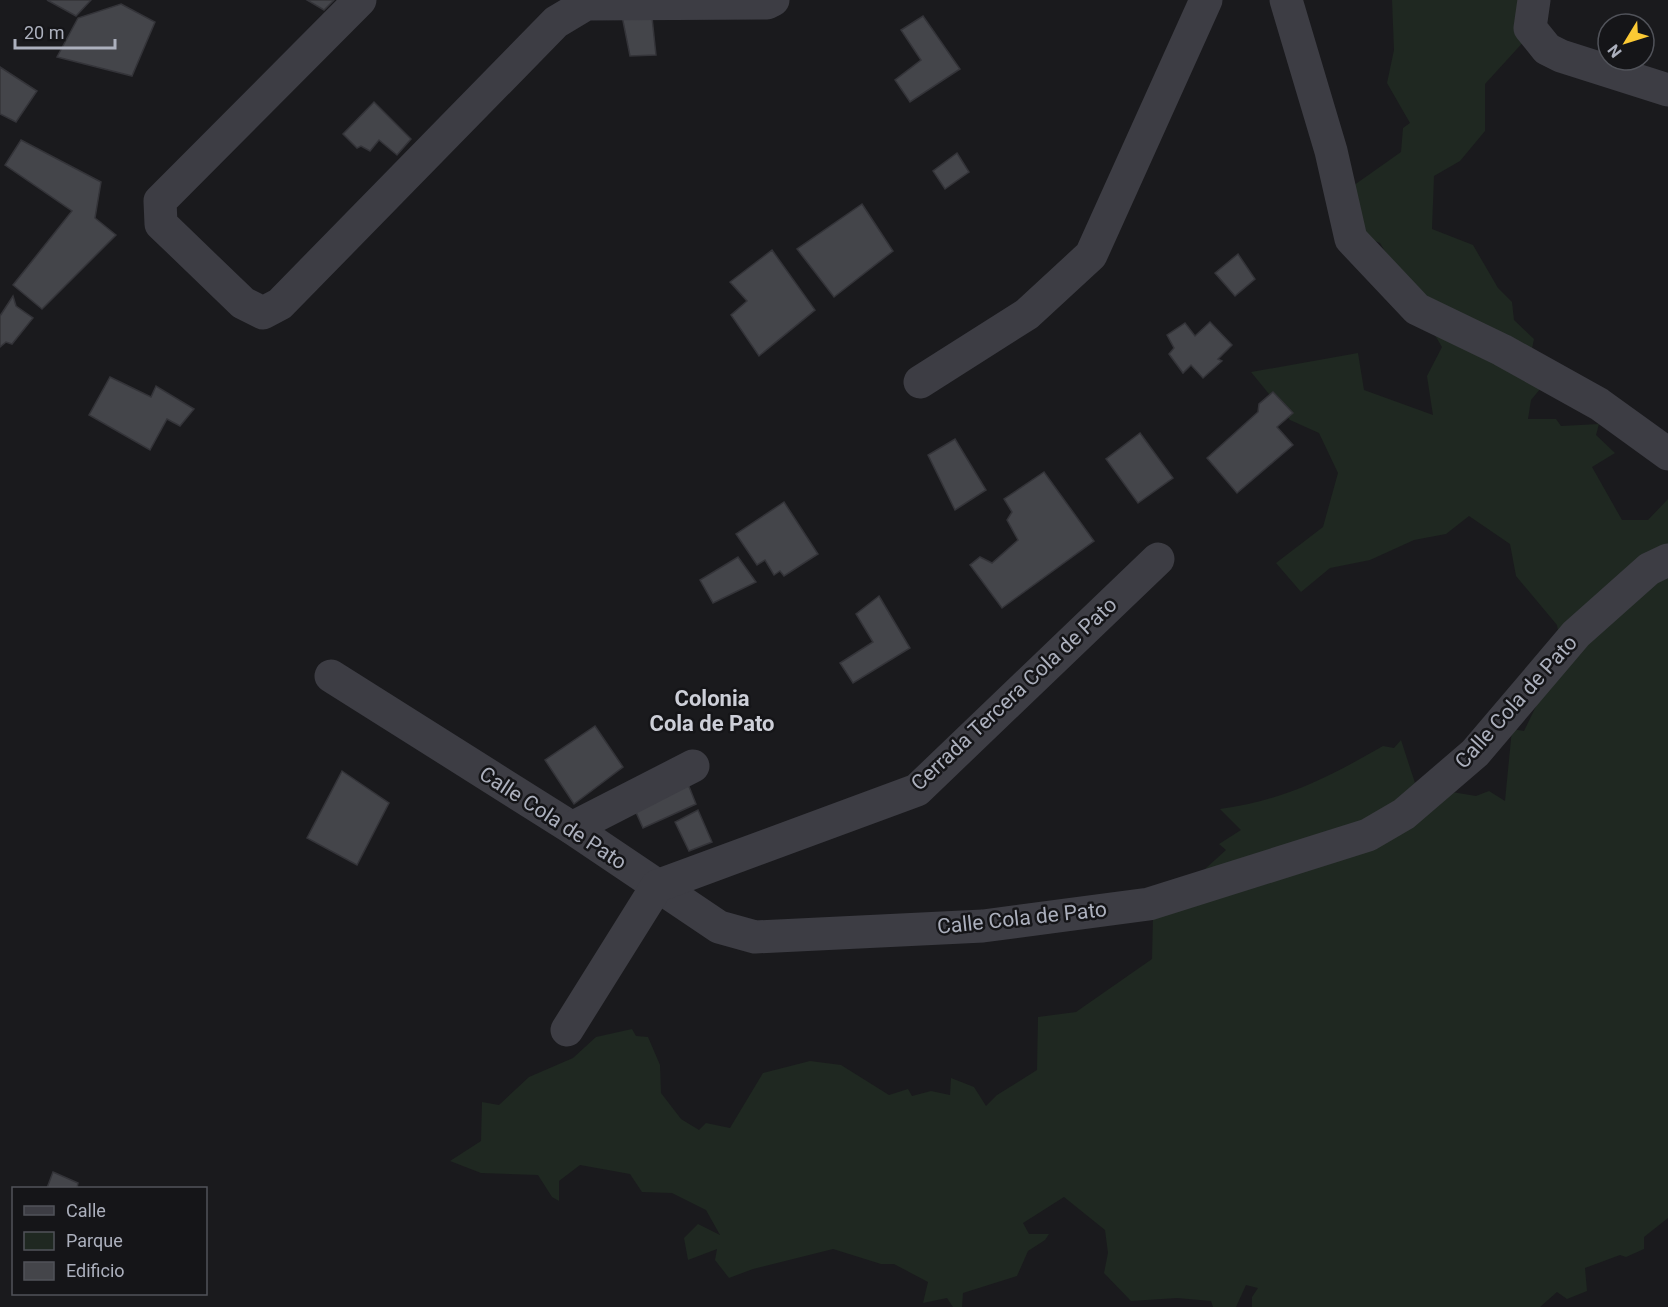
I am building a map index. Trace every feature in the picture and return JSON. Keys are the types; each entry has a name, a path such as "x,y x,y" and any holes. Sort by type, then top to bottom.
{"street":[{"path":"360,0 160,201 161,224 243,303 263,313 280,304 556,22 586,4 767,3 773,0"},
{"path":"920,382 1027,314 1091,255 1206,0"},
{"path":"1286,0 1331,151 1351,238 1417,309 1502,350 1599,404 1668,454"},
{"path":"1534,0 1530,28 1547,49 1668,90"},
{"name":"Cerrada Tercera Cola de Pato","path":"657,886 917,790 1158,559"},
{"name":"Calle Cola de Pato","path":"331,676 572,828 719,927 755,937 983,926 1149,904 1368,836 1404,814 1475,753 1576,634 1649,569 1668,560"},
{"path":"572,828 693,766"},
{"path":"567,1030 657,886"}],"green space":[{"path":"1392,0 1520,0 1526,39 1485,84 1485,131 1460,161 1434,176 1432,229 1473,245 1498,288 1512,302 1514,320 1534,339 1529,363 1555,371 1531,400 1528,419 1556,419 1561,426 1599,424 1596,435 1615,453 1592,467 1622,520 1648,520 1668,499 1668,1218 1644,1237 1644,1249 1626,1257 1620,1255 1585,1268 1587,1291 1567,1299 1557,1292 1540,1307 1252,1307 1252,1297 1258,1288 1246,1285 1236,1307 1213,1307 1211,1301 1177,1298 1131,1301 1104,1273 1108,1253 1105,1230 1064,1197 1023,1223 1029,1234 1049,1234 1045,1240 1028,1251 1017,1276 963,1293 962,1307 953,1307 947,1298 923,1303 928,1282 894,1264 881,1264 833,1249 753,1269 729,1278 715,1260 717,1249 688,1260 684,1238 698,1224 720,1235 706,1210 672,1193 642,1192 630,1174 580,1165 559,1181 559,1201 552,1197 538,1175 481,1173 450,1161 481,1141 482,1102 499,1105 529,1077 573,1058 596,1037 632,1029 636,1036 648,1037 660,1065 661,1093 681,1119 699,1130 706,1123 730,1128 763,1073 810,1061 841,1065 889,1095 908,1089 912,1096 931,1091 950,1095 951,1078 974,1087 986,1106 997,1095 1037,1070 1038,1017 1076,1012 1152,959 1153,916 1226,850 1219,844 1241,830 1220,809 1285,794 1324,778 1383,746 1394,748 1401,740 1416,786 1476,796 1489,791 1505,801 1512,729 1524,731 1562,653 1557,625 1516,576 1510,544 1469,516 1446,534 1414,540 1370,560 1330,568 1301,592 1276,563 1323,527 1338,473 1319,433 1290,420 1251,372 1358,353 1364,390 1433,415 1427,376 1442,347 1380,243 1361,235 1350,188 1401,152 1403,128 1410,123 1387,83 1394,50"}],"building":[{"path":"47,0 91,0 76,16"},
{"path":"307,0 334,0 324,10"},
{"path":"121,4 155,22 132,76 57,57 78,18"},
{"path":"651,8 656,55 630,56 621,11"},
{"path":"923,16 960,69 910,102 895,80 921,60 901,30"},
{"path":"0,67 37,91 16,122 0,114"},
{"path":"374,102 411,139 397,155 379,140 370,151 361,146 357,148 343,134"},
{"path":"21,140 101,182 95,218 116,235 42,309 13,285 72,211 5,165"},
{"path":"957,153 969,172 945,189 933,171"},
{"path":"862,204 893,251 834,297 797,249"},
{"path":"772,250 815,310 759,356 731,315 747,301 730,282"},
{"path":"1238,254 1255,279 1235,296 1215,273"},
{"path":"13,296 16,306 33,318 12,344 6,342 0,347 0,316"},
{"path":"1210,322 1232,345 1218,359 1222,361 1203,378 1191,365 1183,373 1169,354 1174,348 1167,335 1185,323 1195,336"},
{"path":"110,377 151,397 156,386 194,409 180,426 167,419 150,450 89,415"},
{"path":"1273,392 1293,413 1277,427 1293,445 1237,493 1207,458 1258,412 1259,404"},
{"path":"1140,433 1173,478 1138,503 1106,459"},
{"path":"955,439 986,490 955,510 928,455"},
{"path":"1044,472 1094,541 1002,608 970,565 980,557 992,563 1018,540 1007,520 1012,512 1004,499"},
{"path":"784,502 818,554 784,576 780,571 774,575 765,560 757,565 736,534"},
{"path":"738,557 756,582 713,603 700,580"},
{"path":"879,596 910,648 853,683 840,663 873,642 856,614"},
{"path":"595,726 623,767 574,804 545,760"},
{"path":"342,771 389,803 357,865 307,838"},
{"path":"688,784 696,804 643,828 635,810"},
{"path":"698,810 712,842 689,851 675,822"},
{"path":"53,1172 78,1183 77,1187 47,1187"}],"district":[{"name":"Colonia Cola de Pato","path":"712,710"}]}
